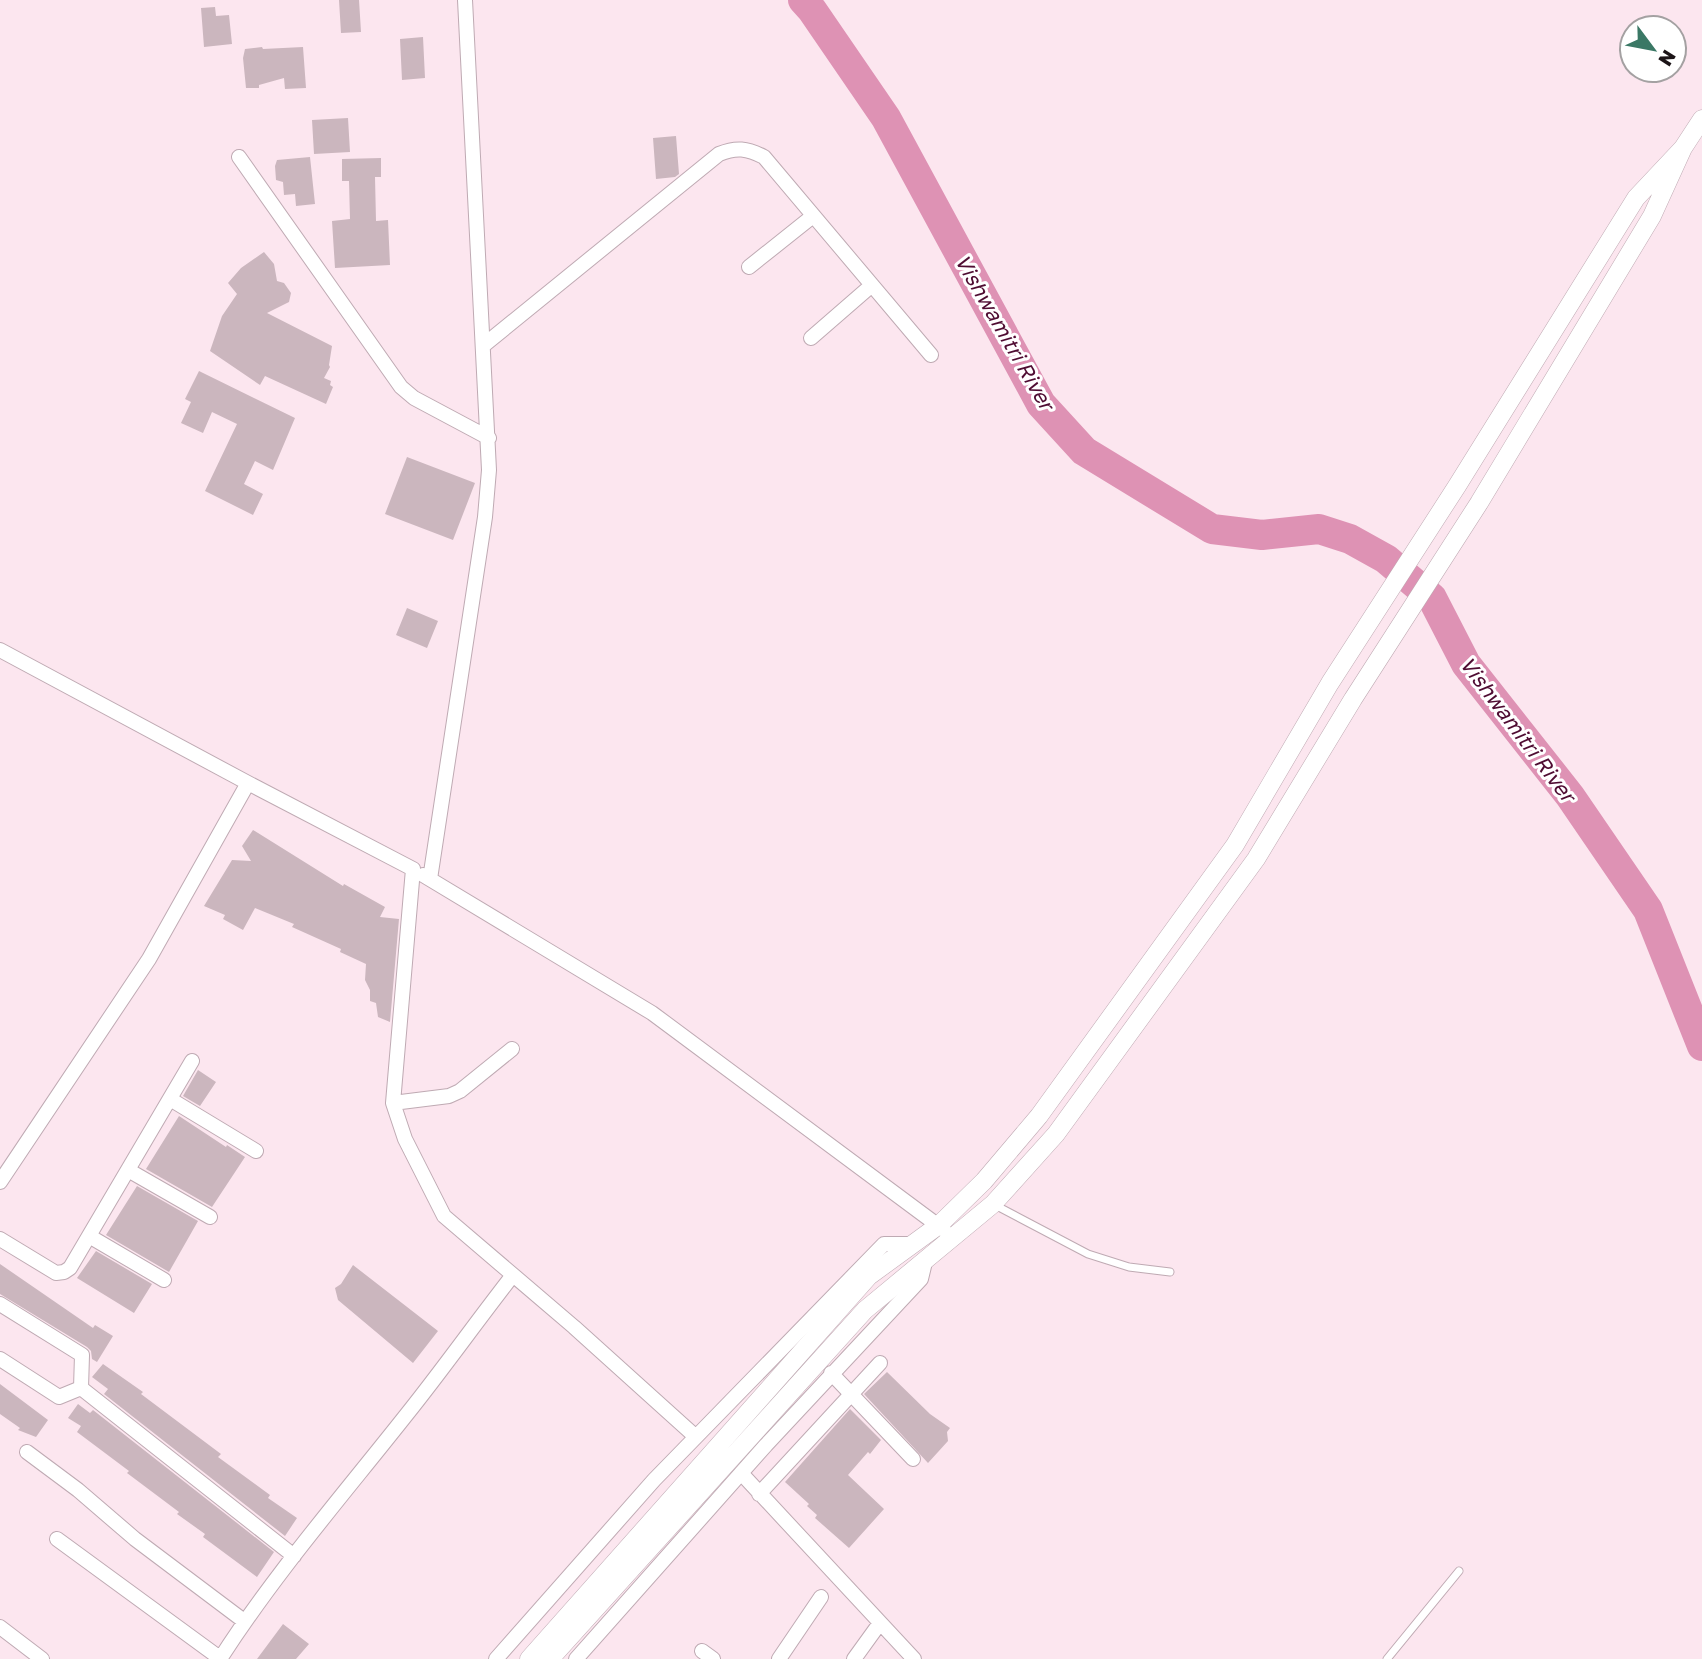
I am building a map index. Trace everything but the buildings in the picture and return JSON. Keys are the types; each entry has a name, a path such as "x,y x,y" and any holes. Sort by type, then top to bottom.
{"street":[{"path":"430,879 485,517 489,470 465,0"},
{"path":"529,1659 869,1276 910,1244 945,1231 993,1204 1056,1134 1256,859 1353,699 1479,503 1652,216 1683,148 1702,119"},
{"path":"484,345 719,154 734,148 752,150 764,157 931,355"},
{"path":"550,1659 865,1310 926,1258 984,1181 1039,1116 1235,845 1330,683 1457,486 1636,198 1683,148"},
{"path":"239,157 401,387 422,403 489,438"},
{"path":"749,267 813,216"},
{"path":"811,338 872,285"},
{"path":"0,650 413,869 660,1019 945,1231"},
{"path":"0,1182 149,959 248,783"},
{"path":"413,869 393,1103 405,1139 444,1216 696,1437"},
{"path":"393,1103 449,1096 460,1091 512,1049"},
{"path":"0,1239 56,1273 70,1268 192,1061"},
{"path":"170,1098 256,1151"},
{"path":"128,1170 210,1217"},
{"path":"89,1236 164,1280"},
{"path":"496,1659 654,1480 884,1244 910,1244"},
{"path":"576,1659 831,1373 921,1279 926,1258"},
{"path":"57,1539 220,1659 317,1524 408,1414 513,1275"},
{"path":"0,1304 82,1356 80,1388"},
{"path":"0,1359 59,1397 80,1388"},
{"path":"759,1494 880,1363"},
{"path":"831,1373 913,1459"},
{"path":"80,1388 294,1556"},
{"path":"27,1452 244,1622"},
{"path":"741,1473 914,1659"},
{"path":"779,1659 821,1597"},
{"path":"854,1659 880,1623"},
{"path":"0,1628 42,1659"}],"lane":[{"path":"993,1204 1088,1254 1129,1267 1170,1272"},
{"path":"1387,1659 1459,1571"}],"waterway":[{"name":"Vishwamitri River","path":"803,0 886,118 1041,404 1084,451 1212,529 1262,535 1319,529 1350,539 1386,559 1432,598 1466,664 1570,796 1648,910 1702,1046"}]}
